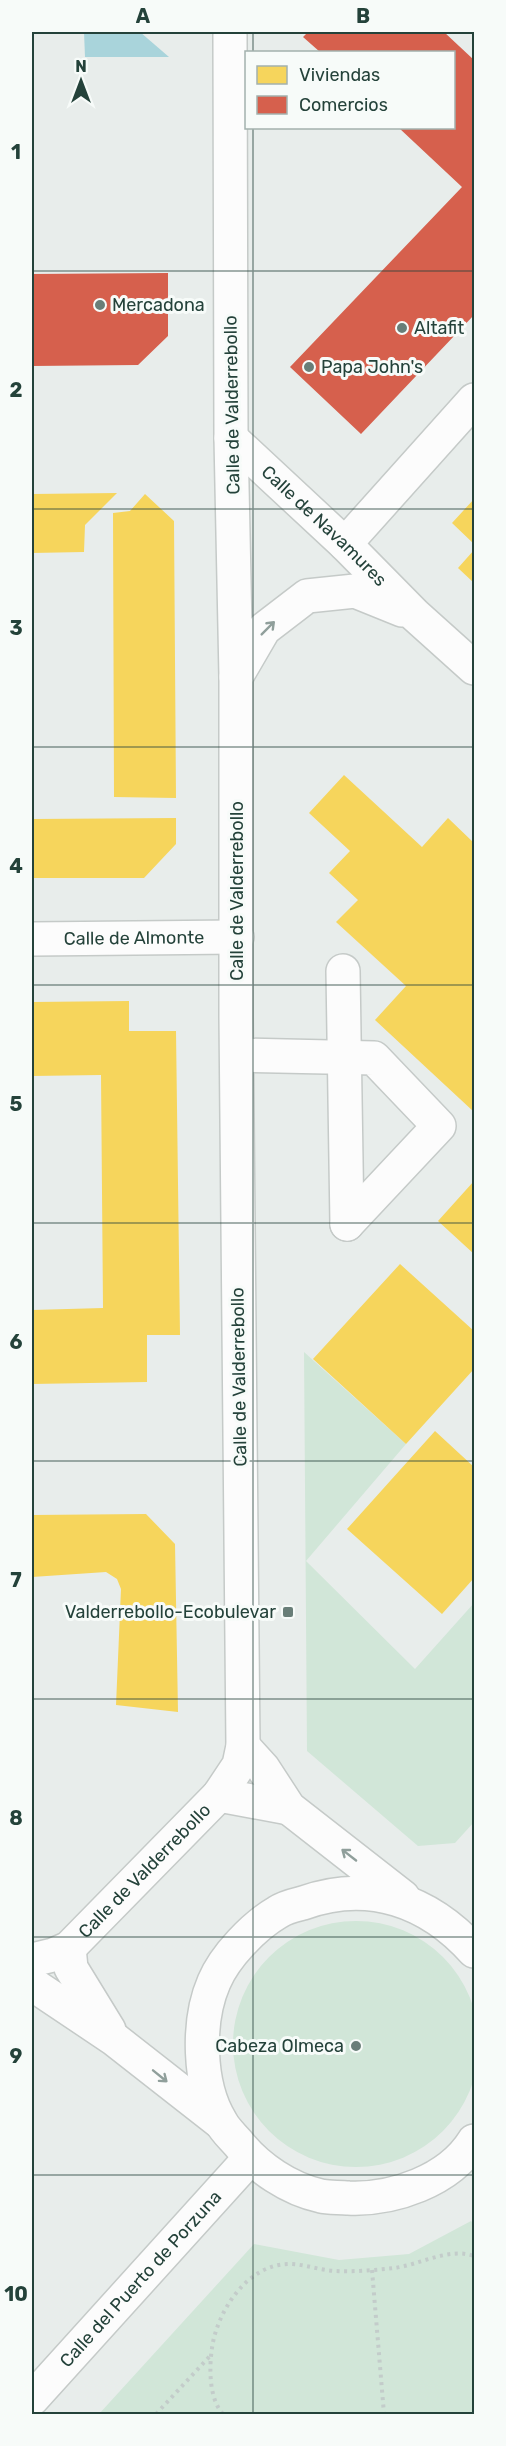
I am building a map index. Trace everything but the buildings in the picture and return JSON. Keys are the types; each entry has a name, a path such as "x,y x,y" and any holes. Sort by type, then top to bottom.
{"street":[{"name":"Calle de Valderrebollo","path":"32,1960 53,1955 69,1947 219,1795 239,1765 243,1746 236,677 231,438 230,33"},
{"path":"345,544 474,400"},
{"name":"Calle de Navamures","path":"231,438 345,544 415,615 474,668"},
{"name":"Calle de Navamures","path":"236,677 264,629 306,596 356,591 415,615"},
{"name":"Calle de Almonte","path":"32,939 237,937"},
{"path":"237,1055 345,1057 374,1058 439,1126 347,1224 345,1057 343,970"},
{"name":"Calle de Valderrebollo","path":"243,1746 263,1768 289,1808 412,1903"},
{"name":"Calle de Valderrebollo","path":"219,1795 289,1808"},
{"path":"469,1932 412,1903 372,1893 323,1895 278,1911 238,1945 214,1982 203,2026 203,2062 210,2096 220,2122 250,2157 280,2180 321,2197 367,2199 412,2189 446,2169 473,2145"},
{"name":"Calle de Valderrebollo","path":"69,1947 71,1968 114,2039"},
{"name":"Calle de Valderrebollo","path":"32,1984 114,2039 220,2122"},
{"name":"Calle del Puerto de Porzuna","path":"32,2399 250,2157"}],"path":[{"path":"223,2415 217,2408 212,2382 211,2355 214,2332 225,2306 241,2288 262,2271 287,2264 335,2271 406,2267 439,2257 467,2253 474,2249"},
{"path":"467,2253 474,2256"},
{"path":"372,2270 384,2415"},
{"path":"156,2415 211,2355"}],"green space":[{"path":"304,1352 406,1444 306,1561 415,1669 474,1603 474,1822 455,1843 418,1846 307,1751"},
{"path":"368,1921 392,1926 414,1935 425,1941 443,1957 459,1975 470,1997 477,2020 479,2044 477,2068 470,2091 459,2113 443,2131 425,2147 392,2162 368,2167 344,2167 320,2162 287,2147 253,2113 242,2091 235,2068 233,2032 238,2008 253,1975 287,1941 309,1930 332,1923"},
{"path":"471,2221 474,2224 474,2414 99,2414 254,2244 339,2260 409,2254"}],"water":[{"path":"84,32 140,32 169,57 85,57"}],"place":[{"name":"Mercadona","path":"100,305"},
{"name":"Altafit","path":"402,328"},
{"name":"Papa John's","path":"309,367"},
{"name":"Valderrebollo-Ecobulevar","path":"288,1612"},
{"name":"Cabeza Olmeca","path":"356,2046"}]}
